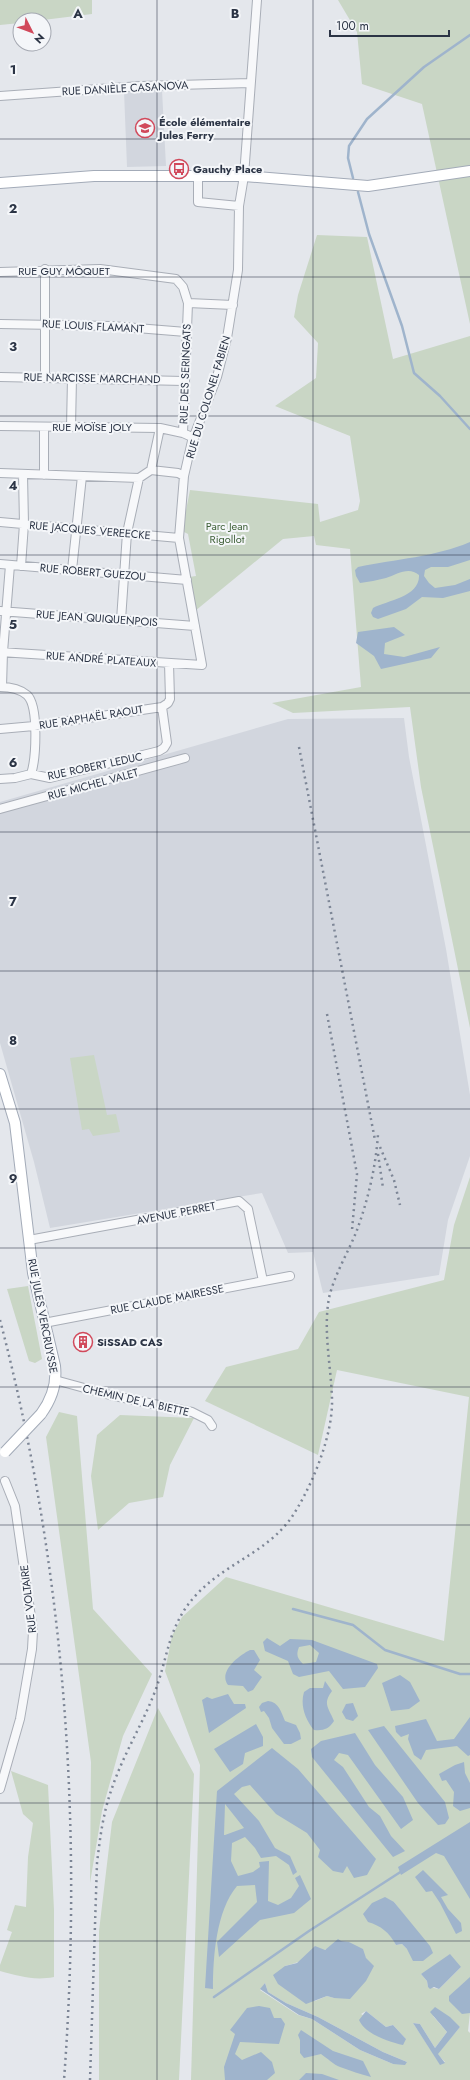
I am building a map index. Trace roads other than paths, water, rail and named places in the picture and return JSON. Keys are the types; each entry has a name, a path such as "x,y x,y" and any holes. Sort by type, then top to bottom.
{"main road":[{"path":"0,183 94,176 244,176 368,186 470,171"},
{"name":"RUE JULES VERCRUYSSE","path":"0,1074 15,1123 34,1280 55,1366 56,1380 50,1399 41,1414 3,1455"}],"street":[{"name":"RUE DU COLONEL FABIEN","path":"202,666 179,538 184,476 194,438 217,377 227,338 233,305 238,270 239,206 244,176 257,0"},
{"name":"RUE DANIÈLE CASANOVA","path":"0,96 141,86 250,84"},
{"path":"198,176 198,202 239,206"},
{"path":"45,269 45,377"},
{"name":"RUE GUY MÔQUET","path":"0,272 45,269 100,269 176,279 183,287 188,303"},
{"path":"188,303 233,305"},
{"name":"RUE DES SERINGATS","path":"188,303 183,433 194,438"},
{"name":"RUE LOUIS FLAMANT","path":"0,324 112,326 186,332"},
{"name":"RUE NARCISSE MARCHAND","path":"0,377 184,380"},
{"path":"71,427 72,378"},
{"name":"RUE MOÏSE JOLY","path":"0,426 160,428 183,433"},
{"path":"44,427 44,475"},
{"path":"151,470 160,428"},
{"path":"0,474 139,478 151,470 178,473 184,476"},
{"path":"20,566 24,524 23,474"},
{"path":"72,570 82,476"},
{"path":"121,620 128,533 139,478"},
{"name":"RUE JACQUES VEREECKE","path":"0,522 179,538"},
{"name":"RUE ROBERT GUEZOU","path":"0,564 187,580"},
{"path":"1,687 3,611 10,565"},
{"name":"RUE JEAN QUIQUENPOIS","path":"3,611 195,626"},
{"name":"RUE ANDRÉ PLATEAUX","path":"1,652 202,666"},
{"path":"162,707 168,704 170,699 168,663"},
{"name":"RUE RAPHAËL RAOUT","path":"1,687 15,689 27,695 34,709 34,726 162,707"},
{"name":"RUE ROBERT LEDUC","path":"34,726 35,757 31,774 50,778 159,751 164,748 167,743 162,707"},
{"path":"0,729 34,726"},
{"name":"RUE MICHEL VALET","path":"0,809 173,763 185,758"},
{"path":"0,779 15,778 31,774"},
{"name":"AVENUE PERRET","path":"29,1240 239,1201 248,1209 263,1281"},
{"name":"RUE CLAUDE MAIRESSE","path":"44,1323 290,1276"},
{"name":"CHEMIN DE LA BIETTE","path":"56,1380 110,1395 192,1412 208,1420 212,1426"},
{"name":"RUE VOLTAIRE","path":"0,1789 20,1719 32,1649 33,1631 15,1506 4,1481"}],"water":[{"path":"470,542 470,560 448,567 431,567 425,570 424,576 435,588 455,585 470,579 470,591 443,598 422,597 406,609 378,619 373,617 371,613 373,608 409,593 418,582 419,575 415,572 407,571 386,578 360,583 356,576 355,570 358,567 443,551"},
{"path":"394,627 405,635 385,643 384,654 404,657 440,647 431,658 381,669 374,656 356,643 358,632"},
{"path":"267,1638 280,1646 290,1639 312,1640 377,1664 378,1668 365,1687 343,1689 329,1671 299,1677 293,1674 288,1661 265,1651 263,1642","holes":["310,1645 319,1653 316,1662 303,1664 298,1658 297,1654 299,1647"]},
{"path":"250,1650 254,1650 260,1660 254,1670 262,1677 253,1690 248,1692 243,1686 228,1685 226,1675 227,1670 235,1660"},
{"path":"400,1675 410,1682 420,1701 409,1709 391,1711 382,1683"},
{"path":"325,1681 332,1691 327,1699 327,1706 334,1721 326,1729 314,1730 304,1712 304,1692 310,1688 323,1688"},
{"path":"228,1694 234,1704 245,1704 246,1708 209,1733 202,1700 207,1697 212,1699"},
{"path":"268,1701 277,1705 285,1721 296,1725 301,1739 291,1744 284,1744 272,1728 269,1718 264,1711 261,1712 259,1707 262,1703"},
{"path":"353,1703 358,1716 353,1721 346,1719 342,1712 346,1704"},
{"path":"470,1717 470,1755 468,1756 457,1746 426,1750 421,1760 414,1755 408,1739 409,1734 401,1737 396,1732 395,1726 426,1719 437,1741 454,1739"},
{"path":"256,1724 263,1737 263,1746 245,1753 243,1764 230,1772 214,1749"},
{"path":"384,1726 445,1802 449,1818 445,1824 438,1825 418,1803 368,1730"},
{"path":"355,1733 375,1765 403,1797 413,1820 401,1829 348,1755 339,1753 334,1760 343,1767 369,1807 380,1816 391,1836 405,1851 393,1857 312,1757 311,1749 321,1741"},
{"path":"272,1748 298,1769 376,1859 367,1875 354,1878 347,1866 343,1873 333,1871 318,1857 320,1850 307,1833 276,1814 250,1785 242,1787 234,1794 259,1821 275,1848 290,1856 297,1872 293,1875 289,1865 276,1856 261,1858 255,1848 245,1837 232,1843 231,1861 238,1876 253,1872 260,1867 259,1862 269,1861 268,1901 278,1905 291,1898 299,1886 295,1878 300,1875 311,1899 294,1913 260,1920 219,1957 217,1942 257,1902 255,1885 237,1886 224,1908 220,1921 215,1949 213,1989 205,1988 217,1791","holes":["225,1804 244,1828 224,1835"]},
{"path":"464,1762 465,1773 470,1783 470,1808 460,1811 453,1806 454,1792 446,1780 442,1781 439,1774"},
{"path":"470,1822 470,1899 444,1856 436,1853 401,1875 398,1867"},
{"path":"423,1870 448,1895 441,1897 448,1909 461,1923 462,1931 456,1934 432,1891 426,1892 415,1877"},
{"path":"385,1897 394,1902 430,1946 433,1953 423,1961 413,1961 407,1949 402,1944 396,1945 387,1933 377,1925 368,1922 363,1914 372,1903"},
{"path":"338,1939 349,1942 363,1949 366,1958 374,1966 366,1981 350,1999 327,1996 306,2004 278,1984 273,1975 285,1966 297,1963 315,1946 325,1950"},
{"path":"450,1954 461,1967 439,1989 434,1987 430,1989 427,1981 421,1974"},
{"path":"470,1977 470,2013 462,2014 449,2001 449,1996"},
{"path":"265,1983 268,1992 286,2003 318,2017 383,2052 407,2062 405,2065 393,2064 360,2050 312,2019 299,2015 260,1989"},
{"path":"259,2006 270,2008 274,2018 281,2018 285,2024 279,2044 240,2042 235,2054 242,2060 261,2052 272,2062 275,2073 267,2080 225,2080 224,2067 235,2034 230,2030 247,2008"},
{"path":"435,2007 450,2017 460,2027 438,2054 445,2063 440,2065 413,2023 420,2024 435,2048 447,2032 430,2012"},
{"path":"366,2011 386,2027 393,2025 406,2039 403,2045 378,2037 366,2029 359,2020"},
{"path":"301,2030 333,2051 363,2061 371,2077 338,2066 321,2054 304,2058 300,2053 300,2040 298,2035"},
{"path":"306,2073 322,2074 339,2080 299,2080"}],"waterway":[{"path":"353,178 348,158 349,146 367,119 424,67 470,35"},
{"path":"358,192 369,234 402,326 414,373 440,396 470,429"},
{"path":"293,1609 353,1625 385,1650 460,1674 470,1674"},
{"path":"214,1997 309,1931 402,1871"}],"railway":[{"path":"299,747 375,1140"},
{"path":"327,1014 357,1174 352,1230"},
{"path":"90,2080 97,1863 102,1826 108,1800 115,1778 154,1694 174,1630 187,1606 210,1582 264,1545 277,1534 288,1522 311,1483 322,1455 330,1426 332,1412 327,1335 327,1310 329,1298 334,1281 357,1230 365,1207 371,1183 378,1134"},
{"path":"380,1147 394,1180 400,1205"},
{"path":"378,1154 383,1188"},
{"path":"0,1320 22,1413 40,1508 54,1602 64,1697 69,1793 71,1889 69,1984 64,2080"}],"place":[{"name":"École élémentaire Jules Ferry","path":"145,128"},
{"name":"Gauchy Place","path":"179,169"},
{"name":"SiSSAD CAS","path":"83,1342"}],"park label":[{"name":"Parc Jean Rigollot","path":"227,532"}]}
